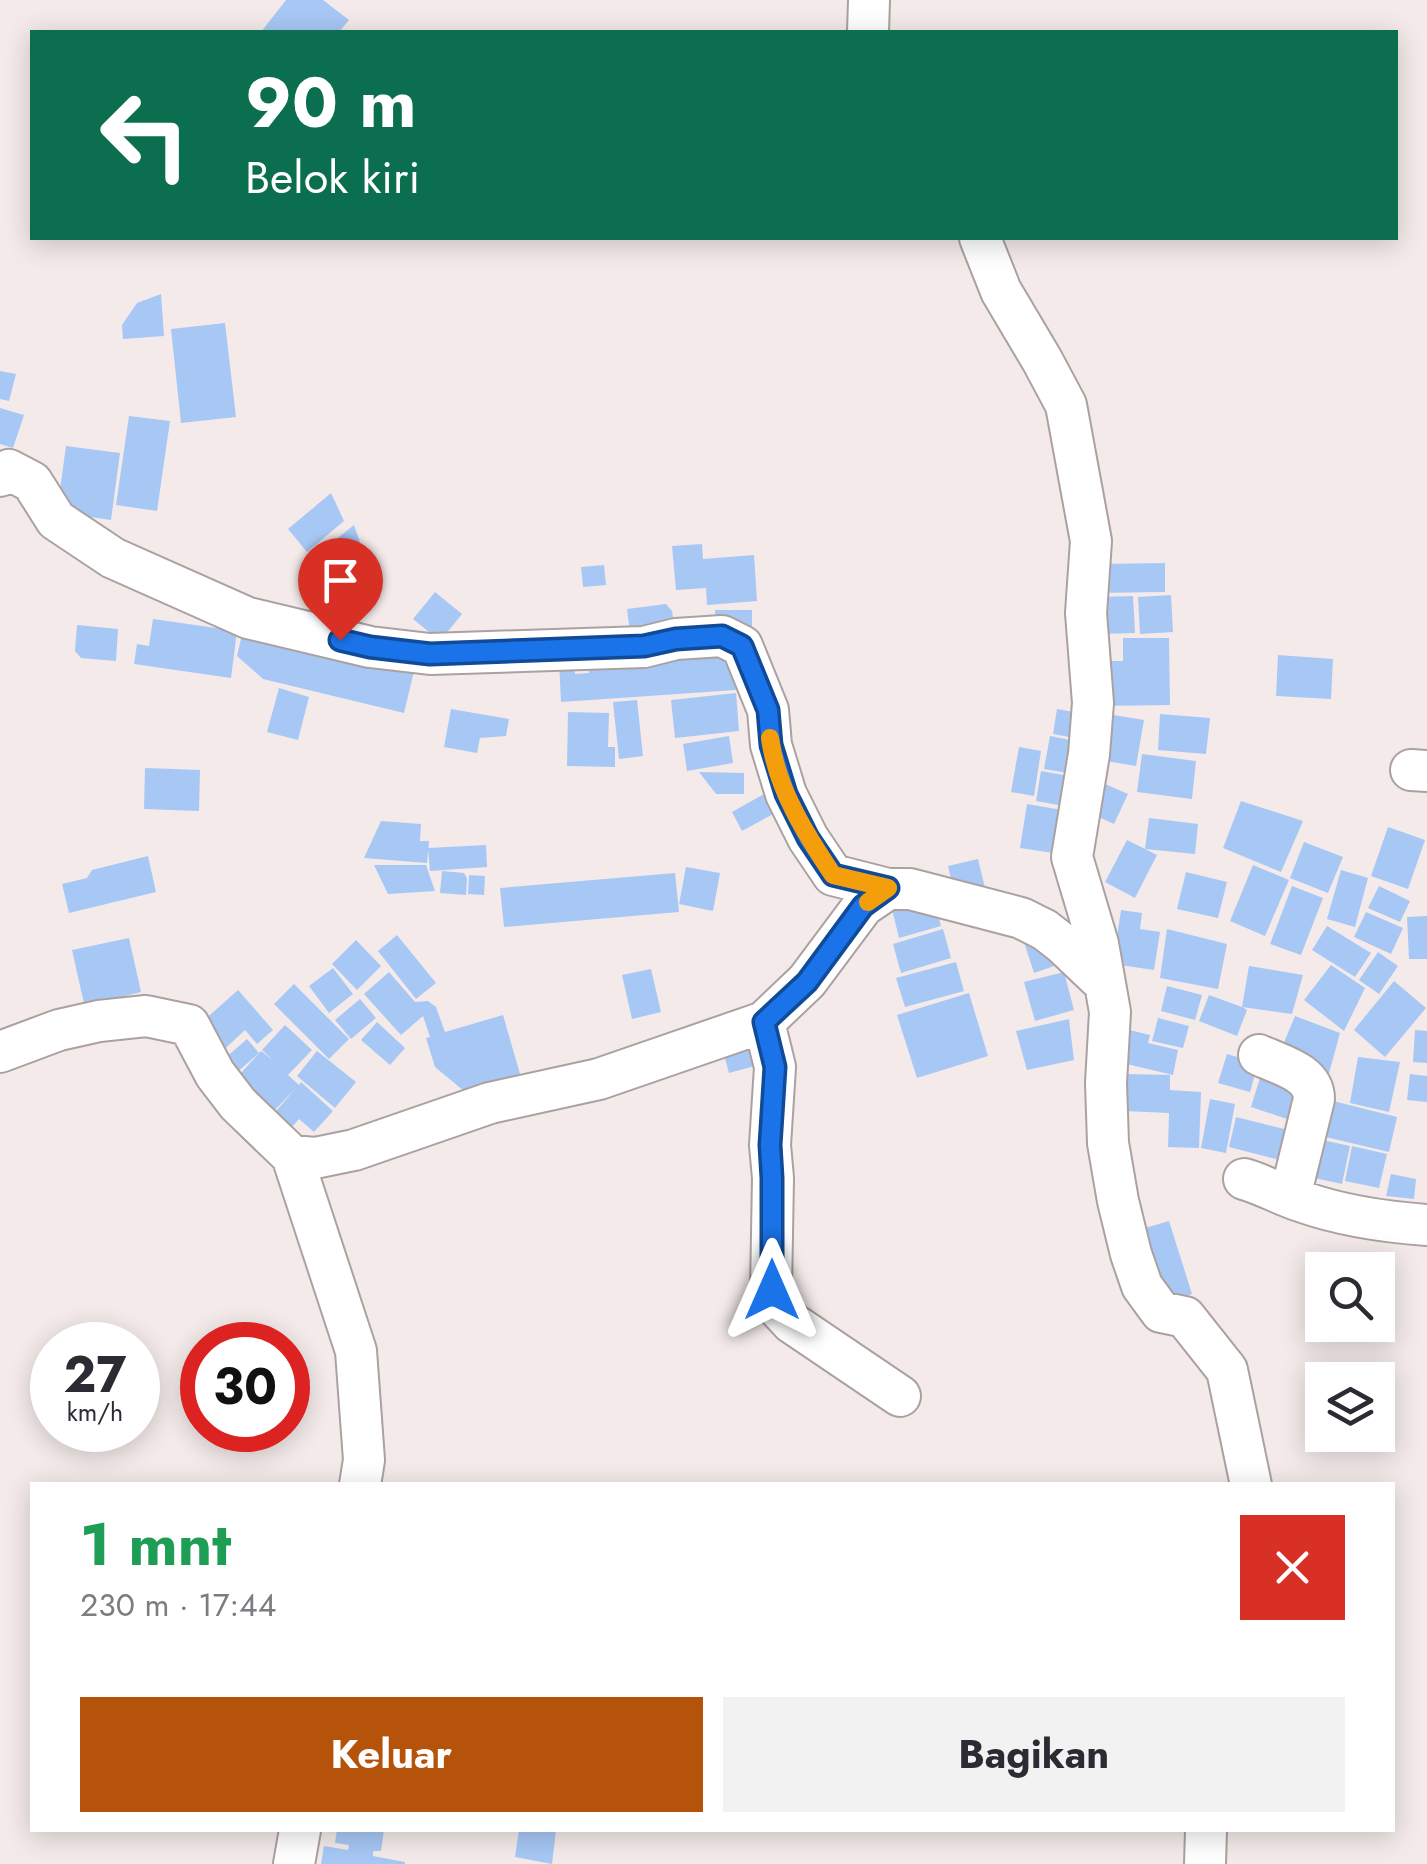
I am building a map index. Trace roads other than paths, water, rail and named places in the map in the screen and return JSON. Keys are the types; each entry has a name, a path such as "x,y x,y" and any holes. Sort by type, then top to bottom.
{"street":[{"path":"868,0 868,30"},
{"path":"981,240 1001,291 1066,405 1091,540 1086,613 1093,703 1072,857 1098,944 1110,1012 1108,1143 1118,1201 1142,1286 1160,1312 1185,1317 1227,1370 1250,1482"},
{"path":"0,476 10,470 32,482 56,520 114,558 248,618 370,647 430,654 644,646 722,636 742,646 768,710 771,745 786,794 808,838 833,875 1021,918 1063,944 1104,984"},
{"path":"292,1156 315,1158 354,1150 490,1103 599,1080 764,1022 807,982 863,906 888,888"},
{"path":"0,1052 59,1030 99,1021 146,1016 188,1024 215,1074 238,1104 292,1156 356,1351 364,1460 360,1482"},
{"path":"764,1022 775,1067 770,1145 772,1290 778,1308 792,1323 900,1396"},
{"path":"1259,1055 1307,1078 1314,1087 1290,1196"},
{"path":"1244,1179 1302,1202 1376,1221 1427,1225"},
{"path":"294,1864 300,1832"},
{"path":"1205,1864 1206,1832"}]}
